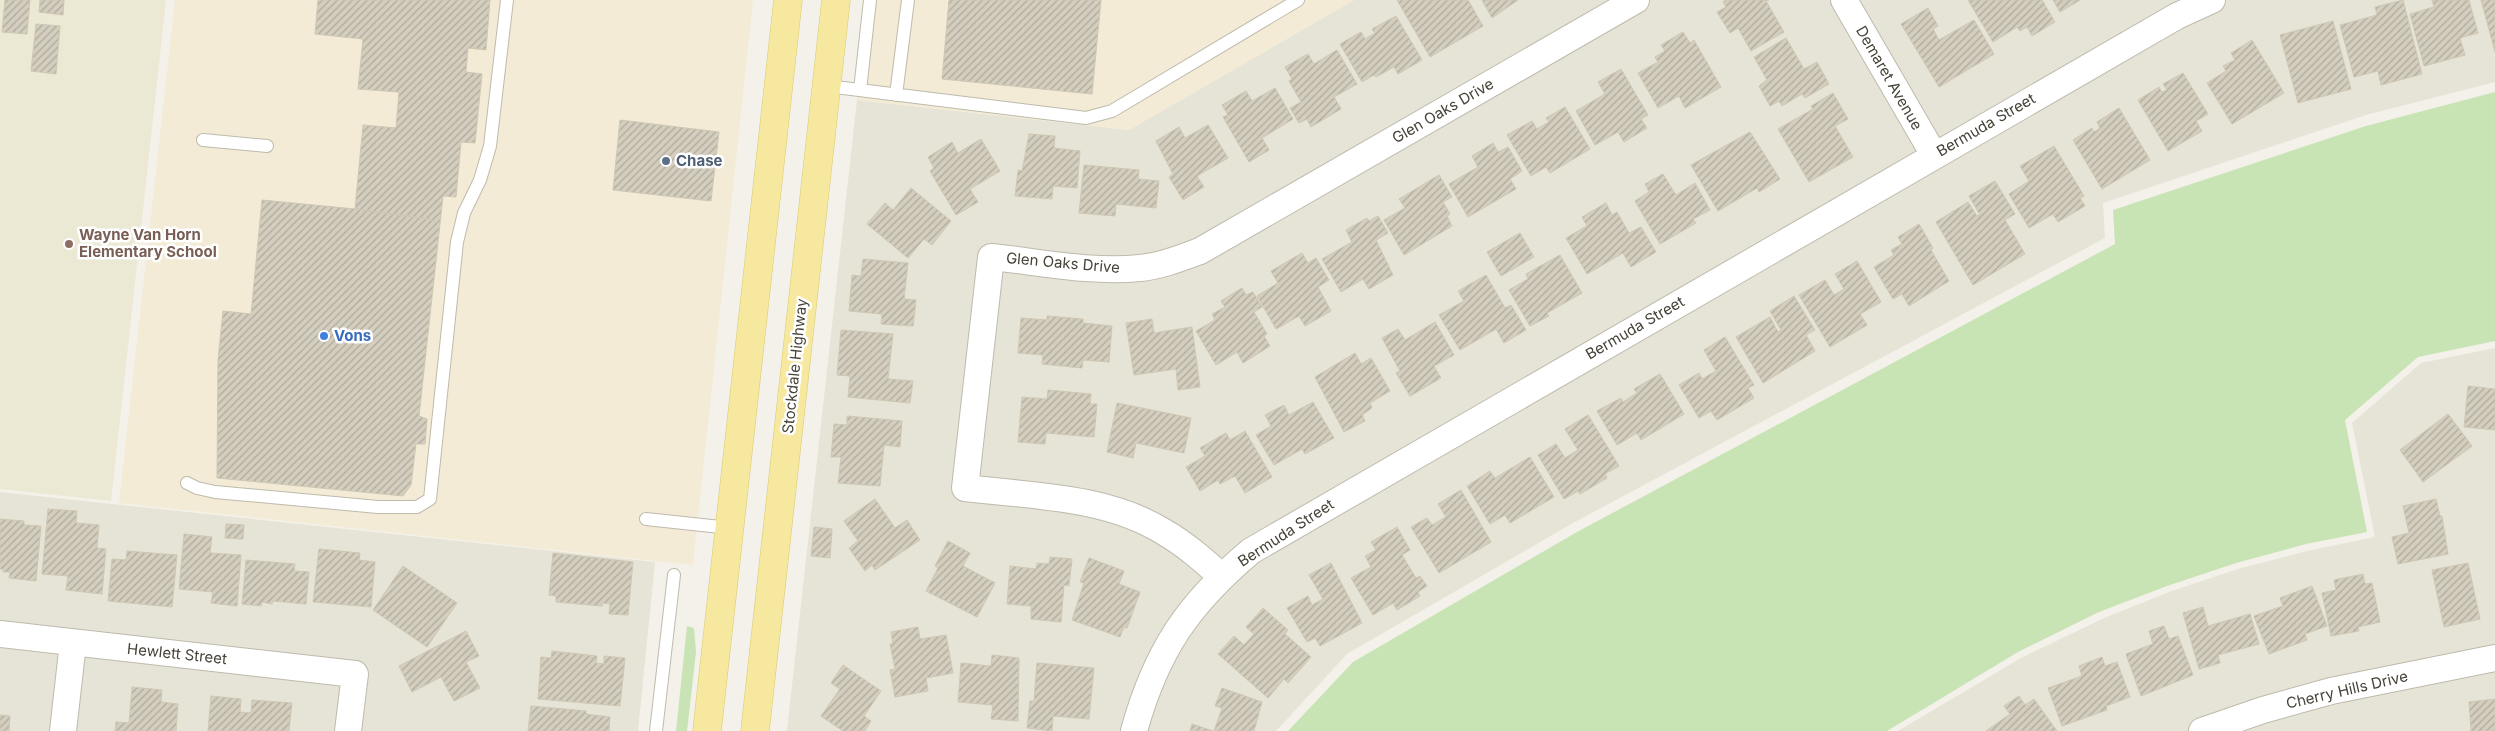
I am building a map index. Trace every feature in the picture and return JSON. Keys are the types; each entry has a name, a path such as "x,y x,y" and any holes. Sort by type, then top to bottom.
{"main road":[{"path":"707,731 788,0"},
{"name":"Stockdale Highway","path":"755,731 836,0"}],"street":[{"name":"Glen Oaks Drive","path":"1221,576 1196,553 1163,531 1132,516 1098,505 1075,501 965,488 991,257 1110,270 1142,268 1173,261 1200,251 1636,0"},
{"name":"Demaret Avenue","path":"1844,0 1934,156"},
{"name":"Bermuda Street","path":"1134,731 1144,695 1158,661 1180,624 1221,576 1252,551 1278,534 1934,156 2172,8 2212,0"},
{"name":"Hewlett Street","path":"0,634 355,674 348,731"},
{"path":"63,731 73,643"},
{"name":"Cherry Hills Drive","path":"2202,731 2263,710 2331,691 2495,658"}],"lane":[{"path":"187,483 197,488 215,492 378,507 417,507 430,498 457,242 464,213 480,180 490,146 507,0"},
{"path":"860,90 870,0"},
{"path":"896,95 908,0"},
{"path":"827,86 1086,118 1112,111 1298,0"},
{"path":"203,140 266,146"},
{"path":"646,520 730,528"},
{"path":"656,731 674,575"}],"shaded area":[{"name":"Wayne Van Horn Elementary School","path":"0,0 166,0 111,501 0,489"},
{"path":"175,0 753,0 693,565 119,503"},
{"path":"867,0 1354,0 1129,130 857,100"},
{"path":"1354,0 2495,0 2495,82 2366,115 2103,203 2105,238 1573,523 1347,654 1276,731 787,731 857,100 1129,130"},
{"path":"2495,348 2495,731 1898,731 2021,658 2102,619 2169,592 2238,569 2307,551 2375,537 2352,423 2421,363"},
{"path":"0,492 655,562 638,731 0,731"}],"green space":[{"path":"2495,92 2495,341 2418,357 2345,420 2367,532 2306,544 2236,563 2167,586 2099,612 2018,652 1887,731 1288,731 1353,662 1577,532 2115,244 2113,210 2366,126"},
{"path":"687,626 694,628 696,652 687,731 676,731"}],"building":[{"path":"5,0 30,0 27,34 2,32"},
{"path":"40,0 64,0 63,15 39,12"},
{"path":"318,0 490,0 486,50 468,48 466,72 482,74 475,143 461,142 456,197 443,196 440,224 428,219 355,209 363,125 396,128 399,92 358,89 363,39 315,34"},
{"path":"949,0 1101,0 1092,94 942,79"},
{"path":"1397,0 1468,0 1483,26 1430,57"},
{"path":"1482,0 1518,0 1492,18"},
{"path":"1725,0 1769,0 1766,1 1784,32 1751,51 1738,28 1730,33 1717,12 1726,7 1723,2"},
{"path":"1968,0 2042,0 2055,22 2032,36 2027,27 2020,31 2017,27 1993,42"},
{"path":"2053,0 2080,0 2060,12"},
{"path":"2403,0 2422,74 2381,85 2378,71 2354,77 2340,25 2377,15 2375,7"},
{"path":"2432,0 2469,0 2478,33 2460,38 2465,55 2424,66 2410,14 2434,7"},
{"path":"2481,0 2495,0 2495,52"},
{"path":"1928,8 1938,26 1933,29 1939,40 1974,20 1994,54 1939,87 1901,24"},
{"path":"1396,16 1422,60 1398,74 1394,67 1362,82 1340,44 1361,32 1365,39 1375,33 1372,29"},
{"path":"2333,21 2351,89 2298,103 2280,35"},
{"path":"36,24 60,26 56,74 31,71"},
{"path":"1683,32 1690,43 1694,40 1721,87 1685,108 1679,96 1658,108 1638,73 1658,62 1655,57 1665,51 1661,45"},
{"path":"1786,38 1804,69 1817,62 1829,84 1805,98 1802,94 1782,106 1779,101 1770,106 1759,86 1767,80 1754,57"},
{"path":"2252,40 2284,93 2232,124 2207,83 2226,71 2223,66 2235,60 2231,53"},
{"path":"1337,50 1357,84 1334,97 1341,109 1311,127 1307,119 1299,123 1290,108 1301,102 1289,81 1292,79 1285,67 1308,54 1314,64"},
{"path":"1621,69 1648,115 1641,119 1647,128 1624,142 1618,132 1595,145 1576,111 1605,94 1598,82"},
{"path":"2183,73 2208,114 2196,121 2202,131 2168,151 2138,100 2159,87 2162,92 2167,90 2163,84"},
{"path":"1275,88 1293,119 1262,138 1269,150 1249,162 1223,117 1228,115 1222,105 1246,91 1252,101"},
{"path":"1833,93 1848,119 1835,126 1853,157 1809,182 1778,129 1813,109 1811,106"},
{"path":"1565,107 1590,149 1550,173 1546,167 1531,176 1507,135 1532,121 1537,129 1549,122 1546,118"},
{"path":"2119,108 2150,160 2102,189 2073,140 2092,128 2094,132 2100,128 2097,122"},
{"name":"Chase","path":"620,120 719,132 711,201 613,190"},
{"path":"1208,125 1228,158 1197,176 1204,187 1183,200 1169,177 1173,174 1156,141 1179,127 1185,138"},
{"path":"1750,132 1780,179 1759,192 1757,188 1718,211 1691,165"},
{"path":"1029,134 1055,136 1054,148 1080,151 1077,188 1053,186 1052,199 1015,196 1018,170 1022,171"},
{"path":"981,139 1000,171 970,189 978,202 956,215 930,171 934,168 928,157 952,142 958,153"},
{"path":"1493,143 1498,152 1508,147 1522,171 1510,179 1516,189 1468,217 1449,184 1478,167 1472,156"},
{"path":"2054,146 2084,196 2080,198 2085,206 2058,222 2053,214 2029,228 2009,194 2029,181 2020,166"},
{"path":"1084,165 1139,170 1138,179 1159,181 1156,208 1116,204 1115,216 1079,213"},
{"path":"1663,174 1676,195 1695,183 1710,210 1693,219 1696,223 1660,244 1635,201 1649,192 1645,184"},
{"path":"1439,175 1452,197 1443,202 1450,214 1447,216 1452,226 1404,255 1384,220 1405,208 1399,199"},
{"path":"1995,181 2015,214 2005,220 2025,254 1973,285 1936,222 1968,202 1977,216 1980,215 1969,196"},
{"path":"911,188 951,221 932,245 924,239 908,258 867,224 885,203 893,210"},
{"name":"Vons","path":"262,200 355,209 428,219 440,224 419,416 427,419 425,444 416,444 411,485 403,496 217,478 218,360 223,311 251,314"},
{"path":"1606,203 1612,215 1617,212 1629,233 1641,227 1656,252 1631,267 1623,253 1587,274 1566,238 1587,226 1582,217"},
{"path":"1378,216 1388,233 1376,240 1393,275 1369,289 1363,279 1341,292 1322,259 1352,242 1346,230 1367,218 1369,221"},
{"path":"1919,224 1949,281 1909,306 1902,294 1893,299 1874,267 1894,255 1891,250 1902,244 1898,237"},
{"path":"1520,233 1534,257 1501,276 1487,252"},
{"path":"1302,253 1308,263 1316,258 1329,280 1318,287 1331,311 1305,326 1299,316 1276,329 1257,296 1278,283 1271,271"},
{"path":"1560,255 1582,293 1547,313 1549,316 1530,326 1509,290 1528,279 1526,274"},
{"path":"863,259 908,263 904,299 916,300 913,326 881,324 882,314 849,311 852,275 861,276"},
{"path":"1857,261 1881,302 1860,314 1867,325 1830,347 1799,295 1825,280 1834,295 1844,289 1835,274"},
{"path":"1486,275 1505,308 1511,305 1526,330 1504,343 1496,329 1460,350 1439,315 1464,301 1458,291"},
{"path":"1242,288 1246,295 1253,292 1262,307 1254,312 1267,334 1264,336 1270,346 1243,363 1237,352 1216,365 1196,331 1215,320 1212,314 1225,307 1221,301"},
{"path":"1794,296 1815,330 1806,335 1815,351 1763,383 1736,337 1770,317 1778,332 1781,330 1770,311"},
{"path":"1047,316 1083,319 1083,323 1112,326 1109,362 1083,360 1082,368 1042,364 1043,355 1018,353 1021,318 1047,320"},
{"path":"1152,319 1154,333 1192,327 1200,387 1178,390 1176,369 1134,375 1126,323"},
{"path":"1435,322 1454,355 1434,366 1441,378 1410,396 1396,373 1400,371 1382,338 1398,329 1405,340"},
{"path":"841,330 893,334 888,379 913,381 910,403 848,397 850,376 837,375"},
{"path":"1725,337 1754,385 1748,388 1754,398 1717,420 1711,411 1699,418 1679,385 1699,373 1702,379 1716,371 1704,350"},
{"path":"1355,353 1361,364 1371,358 1390,391 1370,403 1372,408 1362,415 1365,421 1344,432 1315,377"},
{"path":"1660,374 1684,414 1641,440 1637,433 1617,445 1597,411 1621,398 1623,402 1637,393 1634,389"},
{"path":"2468,386 2495,389 2495,430 2464,427"},
{"path":"1048,390 1091,394 1090,404 1097,404 1094,437 1046,433 1045,444 1018,442 1022,397 1047,399"},
{"path":"1313,402 1334,438 1305,454 1302,449 1274,465 1256,435 1271,426 1265,415 1284,405 1289,415"},
{"path":"1117,403 1191,418 1184,453 1136,443 1133,458 1107,452"},
{"path":"2448,414 2472,446 2423,482 2400,450"},
{"path":"1588,415 1619,466 1605,474 1607,478 1580,494 1578,491 1564,499 1538,455 1556,444 1565,458 1578,450 1565,429"},
{"path":"847,416 902,421 900,447 884,445 880,486 838,483 841,457 831,457 834,424 847,425"},
{"path":"1245,431 1272,477 1245,493 1235,476 1220,484 1218,480 1200,491 1186,467 1205,456 1200,448 1226,433 1230,440"},
{"path":"1530,457 1554,497 1510,523 1505,515 1490,524 1467,486 1490,471 1495,478"},
{"path":"1461,490 1491,542 1439,573 1411,527 1427,518 1432,525 1446,517 1438,504"},
{"path":"875,499 895,528 907,520 920,540 875,570 872,565 865,571 849,548 858,541 844,521"},
{"path":"2436,499 2440,516 2442,516 2448,554 2398,564 2392,537 2409,533 2403,506"},
{"path":"48,509 77,511 76,523 99,525 97,548 106,549 102,594 66,590 68,576 42,574"},
{"path":"0,519 24,521 24,525 41,526 36,581 9,578 10,572 3,572 3,569 0,569"},
{"path":"226,524 244,525 243,539 225,538"},
{"path":"814,527 832,529 830,558 811,556"},
{"path":"1397,527 1410,550 1402,555 1416,578 1420,576 1427,586 1418,592 1420,596 1397,610 1393,603 1373,615 1351,578 1371,567 1365,556 1376,550 1371,542"},
{"path":"184,534 212,537 210,553 241,555 237,606 211,603 213,592 179,589"},
{"path":"948,541 970,553 963,566 995,583 977,617 926,591 938,568 935,566"},
{"path":"319,549 360,553 359,560 375,562 371,607 313,602"},
{"path":"127,551 177,555 172,607 108,601 112,559 126,560"},
{"path":"553,553 633,562 628,615 609,614 610,604 603,603 602,606 556,602 556,596 549,595"},
{"path":"1050,557 1072,559 1069,586 1064,585 1061,622 1031,619 1031,606 1007,604 1010,566 1036,569 1037,563 1049,564"},
{"path":"1089,558 1124,571 1119,584 1140,592 1127,628 1124,627 1120,637 1072,620 1084,583 1080,582"},
{"path":"246,560 295,564 294,571 309,572 306,604 273,601 272,604 262,602 261,606 242,604"},
{"path":"1331,563 1362,623 1320,646 1315,638 1307,642 1287,608 1308,596 1312,605 1323,599 1309,575"},
{"path":"2468,563 2480,619 2444,627 2432,570"},
{"path":"403,566 457,603 427,647 373,610"},
{"path":"2363,574 2365,584 2372,583 2380,622 2358,627 2359,631 2331,636 2322,593 2336,590 2334,580"},
{"path":"2312,586 2327,626 2305,634 2307,640 2269,654 2254,616 2283,606 2280,598"},
{"path":"2203,607 2208,626 2250,614 2259,644 2218,655 2220,663 2199,669 2183,613"},
{"path":"1263,608 1288,630 1285,634 1311,657 1288,683 1284,679 1268,698 1218,654 1234,636 1244,645 1254,634 1246,627"},
{"path":"2164,626 2169,639 2178,636 2193,675 2141,696 2126,654 2153,644 2149,631"},
{"path":"918,627 920,639 946,635 953,673 926,678 928,691 895,697 890,670 895,669 890,644 893,644 891,632"},
{"path":"466,631 479,656 466,662 480,688 454,701 441,677 412,692 399,666"},
{"path":"552,651 597,656 596,663 604,664 604,656 625,658 620,706 538,699 541,657 551,658"},
{"path":"992,655 1019,658 1018,721 991,719 993,705 958,702 961,663 991,666"},
{"path":"2102,657 2105,666 2117,662 2130,697 2106,706 2107,710 2062,726 2048,688 2082,676 2079,666"},
{"path":"1037,663 1094,668 1089,719 1053,716 1052,731 1027,728 1030,701 1034,701"},
{"path":"843,665 881,691 864,716 871,721 865,731 843,731 821,716 840,689 831,683"},
{"path":"132,687 162,690 161,702 178,704 176,731 115,731 116,722 129,723"},
{"path":"1222,688 1262,702 1254,731 1214,731 1222,708 1215,706"},
{"path":"211,696 241,699 240,712 251,713 252,700 292,703 289,731 208,731"},
{"path":"2019,696 2025,705 2034,699 2057,731 1986,731 2010,714 2004,706"},
{"path":"2495,699 2495,731 2471,731 2469,702"},
{"path":"531,706 586,711 586,714 610,717 609,731 528,731"},
{"path":"0,715 10,716 9,731 0,731"},
{"path":"1192,724 1213,731 1190,731"}],"place":[{"name":"Chase","path":"666,161"},
{"name":"Wayne Van Horn Elementary School","path":"69,244"},
{"name":"Vons","path":"324,336"}]}
